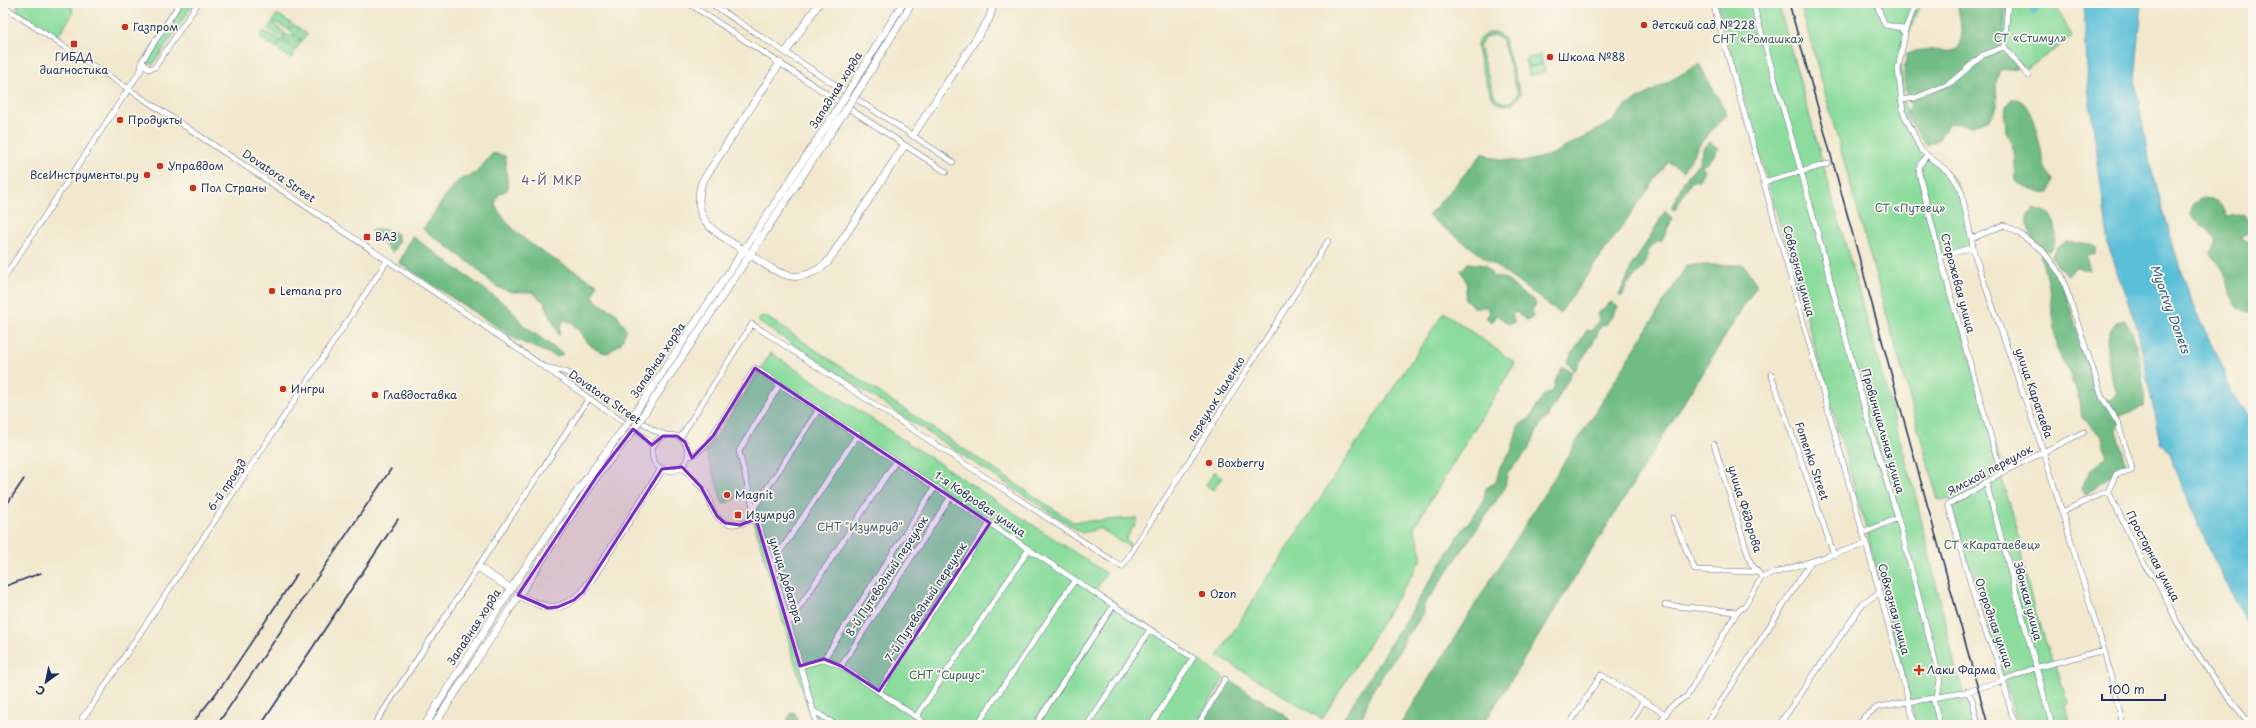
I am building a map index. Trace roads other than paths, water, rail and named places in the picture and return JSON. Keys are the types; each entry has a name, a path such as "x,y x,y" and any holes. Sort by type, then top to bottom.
{"highway":[{"path":"786,52 819,3"},
{"name":"Западная хорда","path":"836,118 853,84 903,3"},
{"name":"Западная хорда","path":"434,725 518,595 748,253 836,118 860,88 912,3"},
{"path":"913,135 989,19 994,3"},
{"path":"780,63 702,182 698,192 697,201 699,212 704,222 718,234 769,267 786,275 798,277 816,273 827,263 904,146"},
{"name":"Западная хорда","path":"425,725 511,589 591,472 626,434"},
{"path":"518,595 548,608 563,606 574,600 583,592 662,469"},
{"path":"478,567 511,589"}],"street":[{"path":"3,278 141,70 142,61 180,3"},
{"path":"141,70 152,68 198,3"},
{"path":"688,3 904,146 946,172"},
{"path":"710,3 953,162"},
{"name":"Совхозная улица","path":"1713,3 1880,593 1915,725"},
{"name":"Провинциальная улица","path":"1753,3 1801,171 1869,425 1898,518 1940,680 1935,698"},
{"path":"1876,3 1885,25 1901,28 1904,32"},
{"path":"1916,3 1904,32 1905,38 1898,69 1901,100 1906,121 1921,150 1927,155"},
{"path":"2008,3 2004,47 2029,76"},
{"name":"Dovatora Street","path":"3,6 129,88 542,366 647,439 653,447"},
{"path":"1901,100 1915,98 1949,84 1983,55 2004,47"},
{"path":"142,61 152,68"},
{"name":"улица Каратаева","path":"1927,155 1952,175 1961,190 1973,248 2044,453 2104,650 2124,725"},
{"name":"Сторожевая улица","path":"1927,155 1920,165 1920,173 1940,257 2001,473"},
{"path":"1764,182 1828,164"},
{"path":"1971,238 2001,225 2009,227 2042,250 2062,276 2102,397 2118,423 2132,468 2131,471 2116,474 2108,491 2062,512"},
{"name":"переулок Чаленко","path":"680,438 752,324 1122,567 1328,241"},
{"path":"1940,257 1973,248"},
{"name":"6-й проезд","path":"82,718 98,697 387,261"},
{"name":"Dovatora Street","path":"542,366 566,372 656,431 666,435"},
{"name":"1-я Ковровая улица","path":"688,457 697,453 707,444 755,368 858,434 950,498 1193,658 1151,725"},
{"name":"Fomenko Street","path":"1771,374 1834,555"},
{"name":"улица Доватора","path":"780,384 739,451 756,519 772,564 817,725"},
{"path":"374,725 589,398"},
{"path":"754,508 819,409"},
{"name":"Ямской переулок","path":"1948,504 1960,499 2001,473 2084,432"},
{"path":"772,564 858,434"},
{"path":"666,435 680,438 688,447 688,457 682,467 674,471 662,469 654,461 653,447 657,440 666,435"},
{"name":"улица Фёдорова","path":"1714,444 1751,564 1762,577"},
{"path":"788,624 896,461"},
{"path":"682,467 706,494 711,508 725,523 740,525 756,519"},
{"name":"Звонкая улица","path":"1986,482 2035,668 2052,725"},
{"path":"824,659 935,487"},
{"name":"Просторная улица","path":"2108,491 2145,566 2158,582 2177,622 2217,684 2251,725"},
{"name":"8-й Путеводный переулок","path":"841,666 950,498"},
{"name":"Огородная улица","path":"1948,504 1982,624 2004,680 2016,725"},
{"path":"1673,518 1695,570 1757,572"},
{"path":"1863,533 1898,518"},
{"name":"7-й Путеводный переулок","path":"879,691 990,523"},
{"path":"1659,725 1670,708 1687,696 1737,612 1744,607 1762,577 1866,544"},
{"path":"916,717 1029,549"},
{"path":"1706,725 1811,562"},
{"path":"977,725 1075,580"},
{"path":"1779,725 1864,602 1880,593"},
{"path":"1035,725 1114,605"},
{"path":"1665,605 1737,612"},
{"path":"1087,725 1150,630"},
{"path":"1859,725 1865,716 1878,707 1899,705 1908,701 1935,698 1967,691 2004,680 2035,668 2104,650"},
{"path":"800,666 824,659 841,666 928,725"},
{"path":"1569,725 1601,675 1643,702 1665,714"},
{"path":"1198,725 1225,679"},
{"path":"1967,691 1972,699 1978,725"},
{"path":"1935,698 1940,725"},
{"path":"1629,725 1643,702"},
{"path":"814,711 836,725"}],"water":[{"name":"Myortvy Donets","path":"2084,3 2142,3 2135,80 2148,157 2183,279 2198,317 2220,361 2231,393 2253,420 2253,637 2211,553 2175,470 2170,453 2160,442 2137,326 2110,253 2088,87"}],"waterway":[{"path":"2028,3 2033,12 2043,3"}],"railway":[{"path":"1789,3 1988,725"},
{"path":"217,725 391,469"},
{"path":"3,510 24,479"},
{"path":"261,725 398,519"},
{"path":"3,587 41,573"},
{"path":"191,725 224,683 297,574"}],"place":[{"name":"детский сад №228","path":"1644,25"},
{"name":"Газпром","path":"125,27"},
{"name":"ГИБДД диагностика","path":"74,44"},
{"name":"Школа №88","path":"1550,57"},
{"name":"Продукты","path":"120,120"},
{"name":"Управдом","path":"160,166"},
{"name":"ВсеИнструменты.ру","path":"147,175"},
{"name":"Пол Страны","path":"193,188"},
{"name":"ВАЗ","path":"367,237"},
{"name":"Lemana pro","path":"272,291"},
{"name":"Ингри","path":"283,389"},
{"name":"Главдоставка","path":"375,395"},
{"name":"Boxberry","path":"1209,463"},
{"name":"Magnit","path":"727,495"},
{"name":"Изумруд","path":"738,515"},
{"name":"Ozon","path":"1202,594"},
{"name":"Лаки Фарма","path":"1919,670"}],"district":[{"name":"4-Й МКР","path":"552,181"}],"park label":[{"name":"СТ «Стимул»","path":"2030,38"},
{"name":"СНТ «Ромашка»","path":"1758,39"},
{"name":"СТ «Путеец»","path":"1910,208"},
{"name":"СНТ \"Изумруд\"","path":"860,527"},
{"name":"СТ «Каратаевец»","path":"1992,545"},
{"name":"СНТ \"Сириус\"","path":"947,675"}]}
